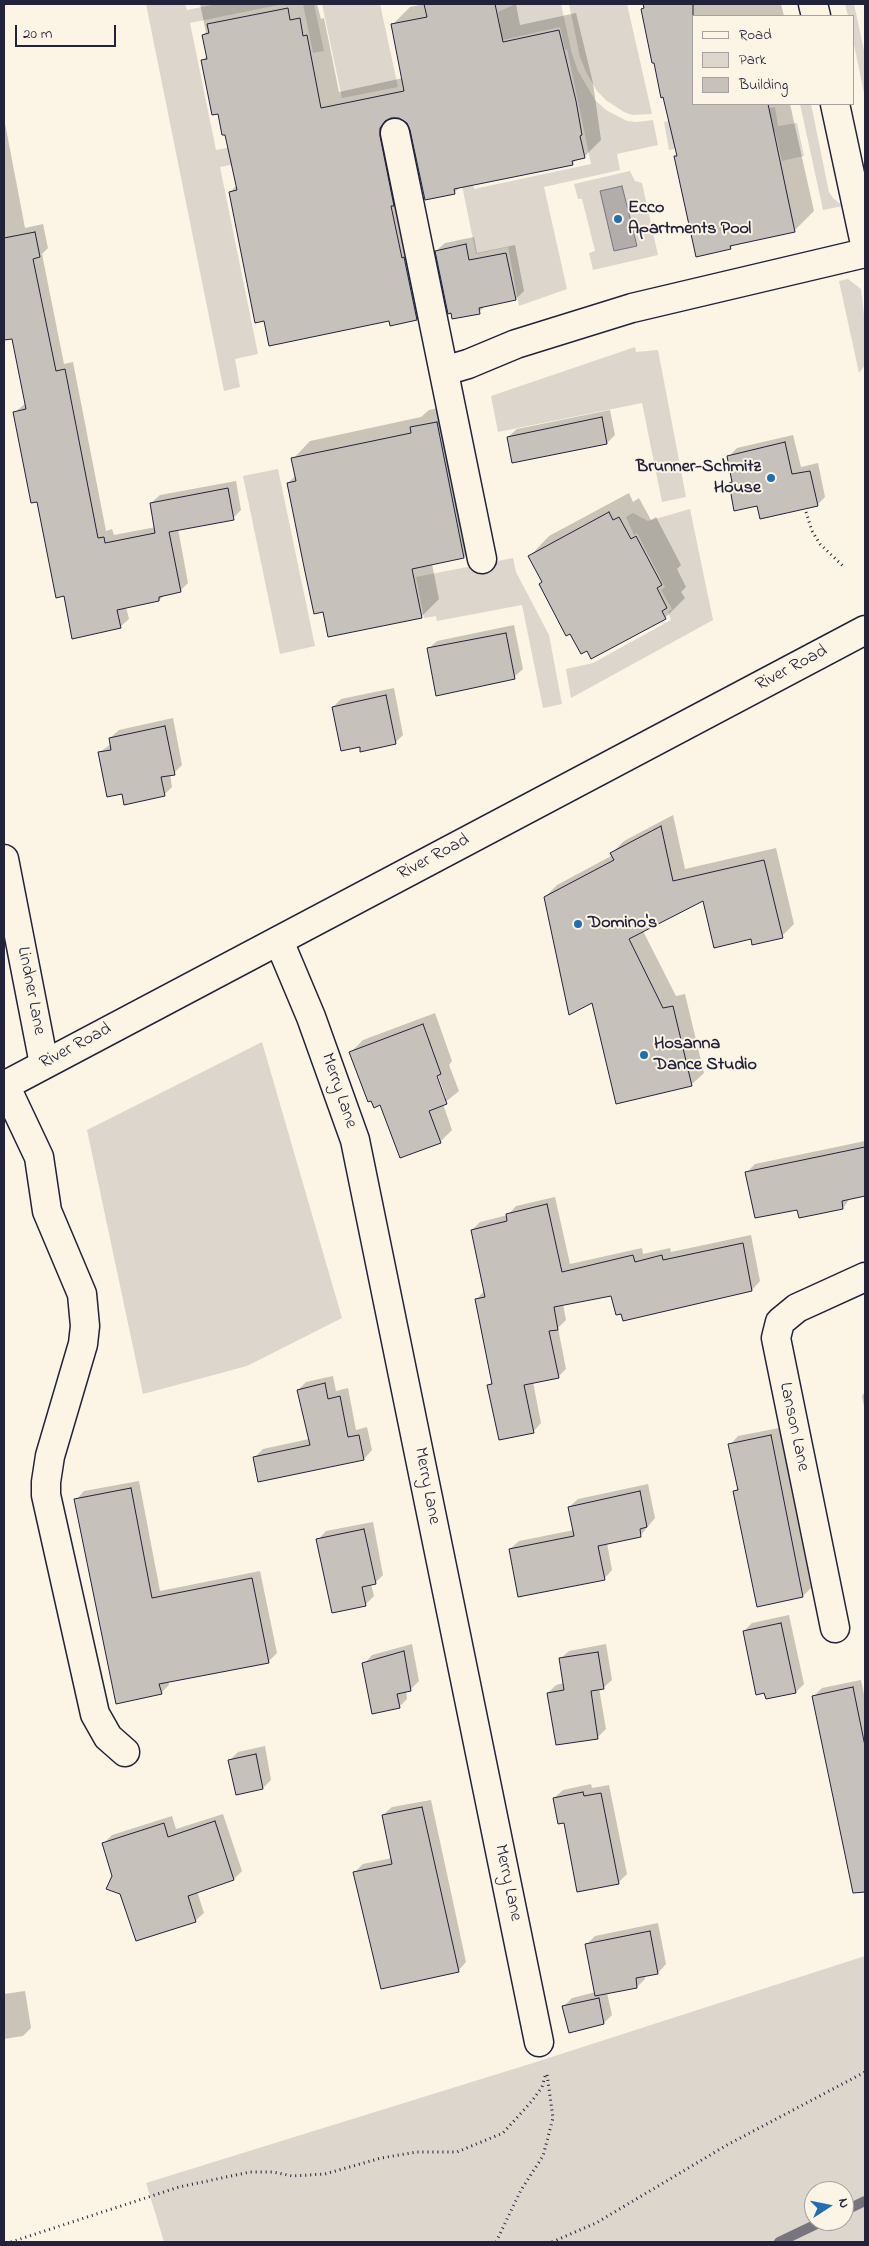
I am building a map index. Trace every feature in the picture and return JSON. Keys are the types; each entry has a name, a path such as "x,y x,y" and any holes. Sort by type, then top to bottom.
{"street":[{"path":"835,105 865,244"},
{"path":"395,133 482,560"},
{"path":"444,371 468,364 516,344 632,308 865,253"},
{"name":"River Road","path":"4,1086 865,630"},
{"name":"Lindner Lane","path":"4,859 44,1064"},
{"name":"Merry Lane","path":"279,941 311,1017 355,1140 539,2042"},
{"path":"4,1086 39,1158 47,1211 82,1294 85,1326 83,1344 50,1456 46,1495 95,1714 108,1737 124,1752"},
{"name":"Lanson Lane","path":"835,1628 776,1338 780,1322 796,1308 865,1277"}],"path":[{"path":"806,512 812,530 820,544 844,567"},
{"path":"11,2242 179,2187 250,2172 274,2172 292,2176 325,2174 381,2158 417,2152 457,2152 503,2133 532,2101 542,2086 546,2072 553,2118 542,2156 521,2190 496,2242"},
{"path":"552,2242 596,2223 727,2145 865,2072"}],"green space":[{"path":"146,4 185,4 187,10 217,4 283,4 190,23 216,150 330,127 334,144 220,167 258,354 235,359 240,387 224,391"},
{"path":"303,4 314,4 324,51 313,53"},
{"path":"322,4 380,4 398,87 342,98"},
{"path":"516,4 561,4 572,54 578,71 595,100 606,110 627,121 653,120 658,145 617,154 620,170 544,187 567,289 519,306 508,247 476,254 450,127 460,125 474,189 591,164 567,49 565,50 560,27 494,42 478,29 500,24 498,12"},
{"path":"569,4 627,4 652,114 632,115 624,112 607,101 597,91 580,57"},
{"path":"845,4 854,4 865,55 865,98 854,45 854,15 848,15"},
{"path":"800,105 811,105 829,192 843,206 823,210"},
{"path":"775,107 778,126 797,123 804,156 782,161 775,132 741,136 669,150 664,122 732,108 734,115"},
{"path":"630,171 635,181 642,183 658,255 593,270 589,253 595,251 582,199 578,199 574,184"},
{"path":"848,279 861,289 865,324 865,365 859,373 839,281"},
{"path":"635,347 636,352 658,350 686,497 662,502 642,403 498,432 491,396"},
{"path":"278,469 315,646 280,654 243,476"},
{"path":"690,509 713,620 571,698 566,669 593,663 671,620 668,612 672,609 661,590 665,587 637,533 634,535 626,517 633,513 648,521"},
{"path":"513,558 516,572 549,635 562,704 543,708 522,605 437,621 436,616 424,618 416,577"},
{"path":"262,1042 342,1318 247,1366 143,1394 87,1130"},
{"path":"865,1956 865,2242 164,2242 146,2183 533,2063"}],"shaded area":[{"name":"Ecco Apartments Pool","path":"622,186 637,246 614,251 600,191"}],"building":[{"path":"424,4 495,4 503,42 559,30 576,101 582,135 580,136 585,158 572,161 573,165 454,189 455,194 425,200 407,123 399,118 391,118 385,121 380,128 380,136 394,206 391,206 417,320 390,326 389,321 269,346 264,321 255,323 229,192 237,190 225,135 222,135 218,114 212,115 201,60 207,59 202,35 209,33 207,24 288,8 290,20 300,18 303,36 307,35 321,108 404,91 391,24 427,17"},
{"path":"643,4 693,4 692,105 768,105 795,232 730,246 731,249 696,257 674,156 677,156 663,97 661,98 654,63 652,63 641,9 644,8"},
{"path":"35,232 40,257 33,259 56,371 65,369 98,538 104,537 105,543 155,533 150,503 228,488 234,520 169,532 181,592 159,597 159,601 117,610 121,628 72,639 64,596 56,598 37,502 31,503 13,412 26,409 12,339 4,340 4,238"},
{"path":"466,244 469,260 506,253 516,300 479,308 480,314 452,319 451,313 448,314 435,251"},
{"path":"602,417 607,444 512,463 507,437"},
{"path":"437,422 464,558 412,569 422,618 328,637 323,612 314,614 304,567 287,483 296,481 291,458 411,433 410,427"},
{"name":"Brunner-Schmitz House","path":"785,442 792,474 810,471 818,506 760,519 757,506 734,511 729,483 732,482 727,456"},
{"path":"609,512 613,520 619,517 631,539 636,536 662,585 657,588 667,608 662,611 666,619 591,659 587,651 581,654 570,634 566,636 539,584 542,582 528,556"},
{"path":"506,633 515,679 436,696 427,648"},
{"path":"386,695 396,744 360,752 360,747 341,751 332,707"},
{"path":"165,726 175,775 161,777 165,796 124,805 122,794 107,797 98,752 111,750 109,738"},
{"path":"661,826 673,881 764,860 783,938 752,945 751,939 714,948 703,901 629,939 663,1008 673,1006 692,1086 616,1104 592,1003 569,1015 544,897 614,860 610,853"},
{"path":"423,1024 441,1074 437,1076 447,1104 429,1111 441,1143 400,1158 380,1105 374,1108 371,1101 368,1102 349,1052"},
{"path":"865,1147 865,1196 842,1201 843,1209 799,1218 797,1210 755,1218 745,1172"},
{"path":"547,1204 562,1272 633,1255 635,1262 662,1255 663,1260 743,1243 752,1291 623,1321 621,1314 616,1315 611,1296 554,1307 558,1330 549,1331 559,1378 524,1385 534,1433 499,1440 487,1385 492,1384 475,1299 485,1297 471,1230 507,1221 506,1214"},
{"path":"325,1383 328,1399 340,1396 348,1437 359,1435 364,1460 258,1482 253,1457 310,1445 297,1390"},
{"path":"771,1435 803,1597 757,1607 733,1491 738,1490 728,1444"},
{"path":"131,1488 152,1598 252,1578 269,1663 159,1684 162,1694 116,1704 74,1499"},
{"path":"640,1491 647,1527 640,1529 641,1537 598,1546 605,1580 518,1597 509,1549 574,1536 568,1507"},
{"path":"364,1529 376,1584 362,1587 366,1606 332,1613 316,1539"},
{"path":"781,1623 796,1693 766,1699 764,1693 756,1695 743,1631"},
{"path":"404,1651 411,1691 397,1694 400,1708 372,1714 362,1663"},
{"path":"598,1652 604,1689 591,1691 598,1739 556,1745 547,1693 564,1690 559,1658"},
{"path":"853,1687 865,1746 865,1892 853,1893 812,1696"},
{"path":"256,1754 263,1789 236,1795 228,1760"},
{"path":"583,1792 584,1796 601,1793 619,1884 577,1892 564,1823 558,1824 553,1798"},
{"path":"422,1807 459,1972 381,1989 353,1872 392,1864 382,1815"},
{"path":"215,1821 234,1880 188,1896 196,1922 136,1941 120,1894 106,1889 112,1876 102,1843 164,1823 168,1837"},
{"path":"650,1931 658,1974 636,1978 637,1988 595,1996 585,1944"},
{"path":"599,1998 604,2024 569,2033 562,2006"}],"waterway":[{"path":"854,2206 865,2201"},
{"path":"779,2242 804,2230"}],"place":[{"name":"Ecco Apartments Pool","path":"618,219"},
{"name":"Brunner-Schmitz House","path":"771,478"},
{"name":"Domino's","path":"578,924"},
{"name":"Hosanna Dance Studio","path":"644,1055"}]}
